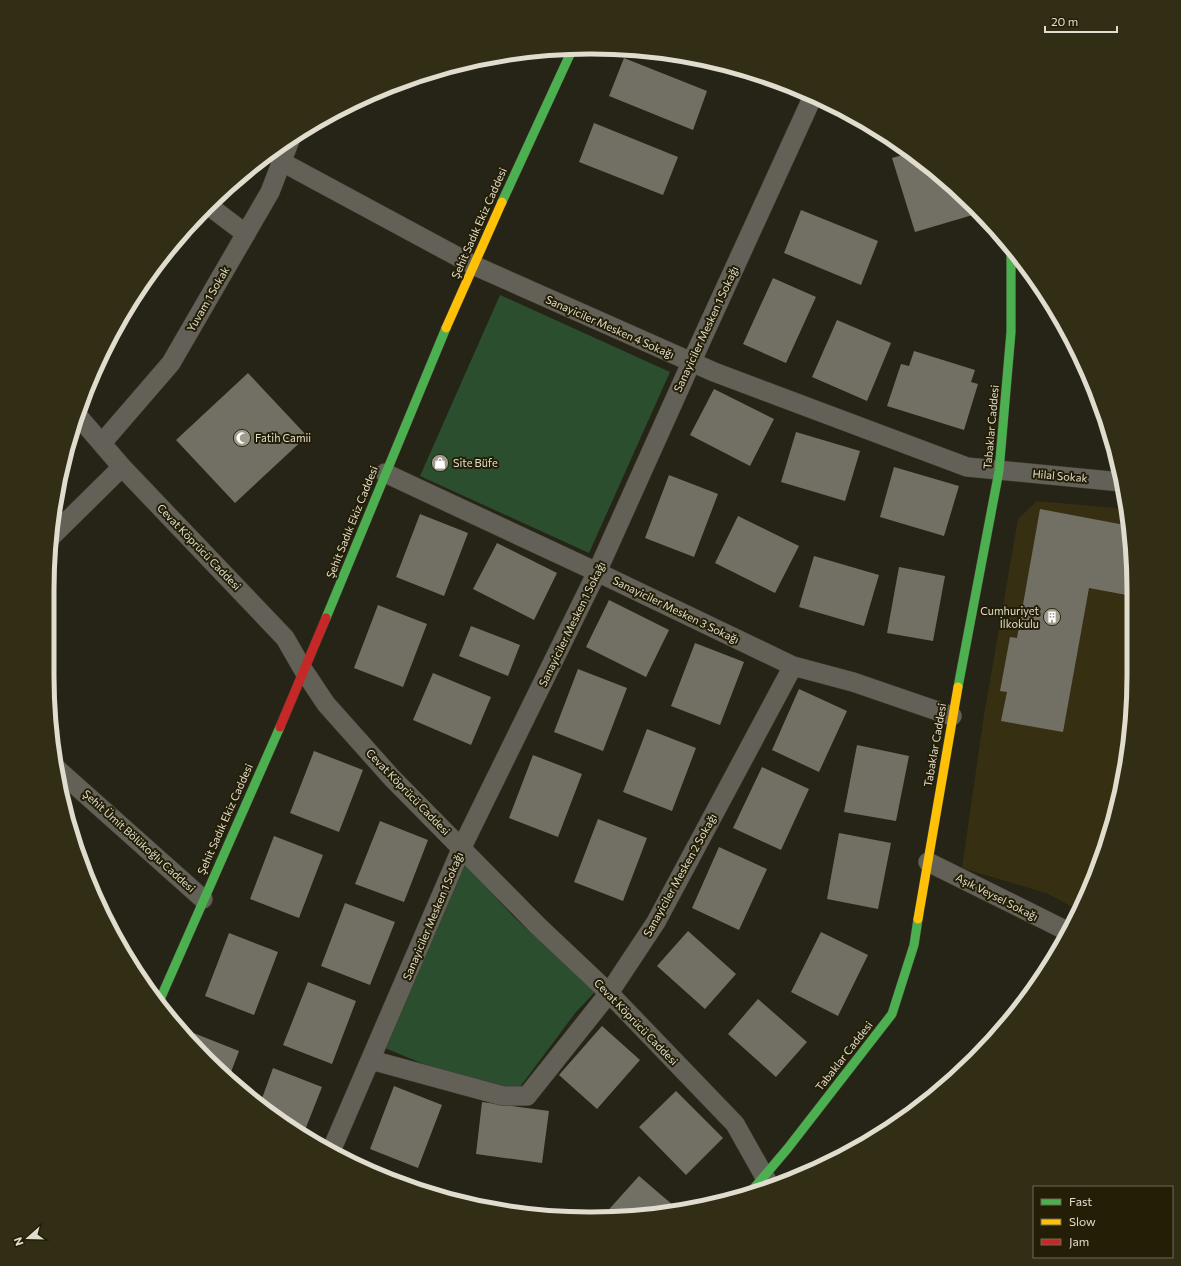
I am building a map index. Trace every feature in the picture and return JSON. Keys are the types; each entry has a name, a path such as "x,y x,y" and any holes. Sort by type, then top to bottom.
{"street":[{"name":"Şehit Sadık Ekiz Caddesi","path":"161,997 304,672 385,473 473,265 570,55"},
{"name":"Sanayiciler Mesken 1 Sokağı","path":"333,1146 462,847 597,572 811,102"},
{"name":"Yuvam 1 Sokak","path":"102,443 172,363 270,192 287,148"},
{"name":"Sanayiciler Mesken 4 Sokağı","path":"282,162 473,265 691,363 968,467 999,471"},
{"path":"213,209 246,234"},
{"name":"Tabaklar Caddesi","path":"768,1182 892,1014 914,944 952,716 999,471 1011,332 1011,258"},
{"name":"Cevat Köprücü Caddesi","path":"81,420 122,467 285,638 304,672 326,704 392,778 462,847 538,926 609,993 735,1124 768,1182"},
{"path":"58,530 122,467"},
{"name":"Hilal Sokak","path":"999,471 1116,482"},
{"name":"Sanayiciler Mesken 3 Sokağı","path":"385,473 793,666 853,682 952,716"},
{"name":"Sanayiciler Mesken 2 Sokağı","path":"371,1060 503,1096 527,1096 609,993 656,922 793,666"},
{"name":"Şehit Ümit Bölükoğlu Caddesi","path":"63,774 204,899"},
{"name":"Aşık Veysel Sokağı","path":"928,862 1063,929"}],"shaded area":[{"path":"1037,501 1120,508 1122,520 1126,555 1127,676 1126,711 1122,746 1117,780 1099,848 1074,908 1046,893 962,868 984,715 1018,519"}],"green space":[{"path":"500,295 670,372 589,553 420,476"},
{"path":"464,864 514,917 595,992 576,1012 520,1087 516,1090 433,1068 385,1048"}],"building":[{"path":"624,58 707,91 693,130 609,96"},
{"path":"594,123 678,157 663,195 579,162"},
{"path":"903,155 944,187 973,215 915,232 892,158"},
{"path":"801,210 878,241 861,285 784,253"},
{"path":"773,278 816,297 786,363 743,344"},
{"path":"837,320 891,343 867,401 812,377"},
{"path":"914,351 975,370 971,382 978,384 964,430 887,406 901,364 909,366"},
{"name":"Fatih Camii","path":"248,373 307,436 235,503 176,440"},
{"path":"714,389 774,419 750,466 690,435"},
{"path":"796,432 860,451 845,501 781,482"},
{"path":"894,467 959,486 944,536 880,517"},
{"path":"669,475 718,494 694,557 645,538"},
{"name":"Cumhuriyet İlkokulu","path":"1040,509 1123,525 1126,555 1127,595 1089,588 1063,732 1001,721 1007,692 1000,691 1010,637 1017,638"},
{"path":"420,514 468,533 444,596 396,577"},
{"path":"738,516 799,546 775,593 715,563"},
{"path":"497,543 557,573 534,620 473,589"},
{"path":"814,556 879,575 864,626 799,607"},
{"path":"899,567 945,576 933,641 887,633"},
{"path":"609,600 669,630 646,677 586,647"},
{"path":"378,605 427,624 403,687 354,668"},
{"path":"471,626 520,645 508,676 459,656"},
{"path":"695,643 744,662 720,725 671,706"},
{"path":"578,669 627,688 603,751 554,732"},
{"path":"433,673 491,697 471,745 413,720"},
{"path":"799,689 847,711 819,772 772,750"},
{"path":"647,729 696,748 672,811 623,792"},
{"path":"857,745 909,756 896,821 844,812"},
{"path":"314,751 363,770 339,832 290,813"},
{"path":"533,755 582,774 558,837 509,818"},
{"path":"762,767 809,789 781,850 733,828"},
{"path":"598,819 647,838 623,901 574,882"},
{"path":"380,821 428,840 404,902 355,884"},
{"path":"839,833 891,843 878,909 827,899"},
{"path":"274,836 323,855 299,918 250,899"},
{"path":"719,847 767,869 739,930 692,908"},
{"path":"345,903 395,922 370,985 321,966"},
{"path":"688,931 736,974 705,1009 657,966"},
{"path":"821,932 868,955 838,1016 791,992"},
{"path":"229,933 278,952 254,1015 205,996"},
{"path":"308,982 356,1001 332,1064 283,1045"},
{"path":"758,999 807,1042 776,1077 728,1034"},
{"path":"602,1026 640,1060 597,1109 559,1075"},
{"path":"191,1033 239,1051 231,1073 211,1055"},
{"path":"273,1068 322,1087 305,1130 262,1099"},
{"path":"394,1086 442,1105 418,1168 370,1149"},
{"path":"676,1091 723,1138 686,1175 639,1127"},
{"path":"482,1102 549,1111 542,1163 476,1154"},
{"path":"639,1176 673,1205 626,1211 607,1212"}],"traffic: fast":[{"path":"502,202 570,55"},
{"path":"958,687 999,471 1011,332 1011,258"},
{"path":"326,618 446,328"},
{"path":"161,997 280,727"},
{"path":"756,1186 788,1148 892,1014 914,945 918,919"}],"traffic: slow":[{"path":"446,328 502,202"},
{"path":"918,919 958,687"}],"traffic: jam":[{"path":"280,727 326,618"}],"place":[{"name":"Fatih Camii","path":"242,438"},
{"name":"Site Büfe","path":"440,463"},
{"name":"Cumhuriyet İlkokulu","path":"1052,617"}]}
